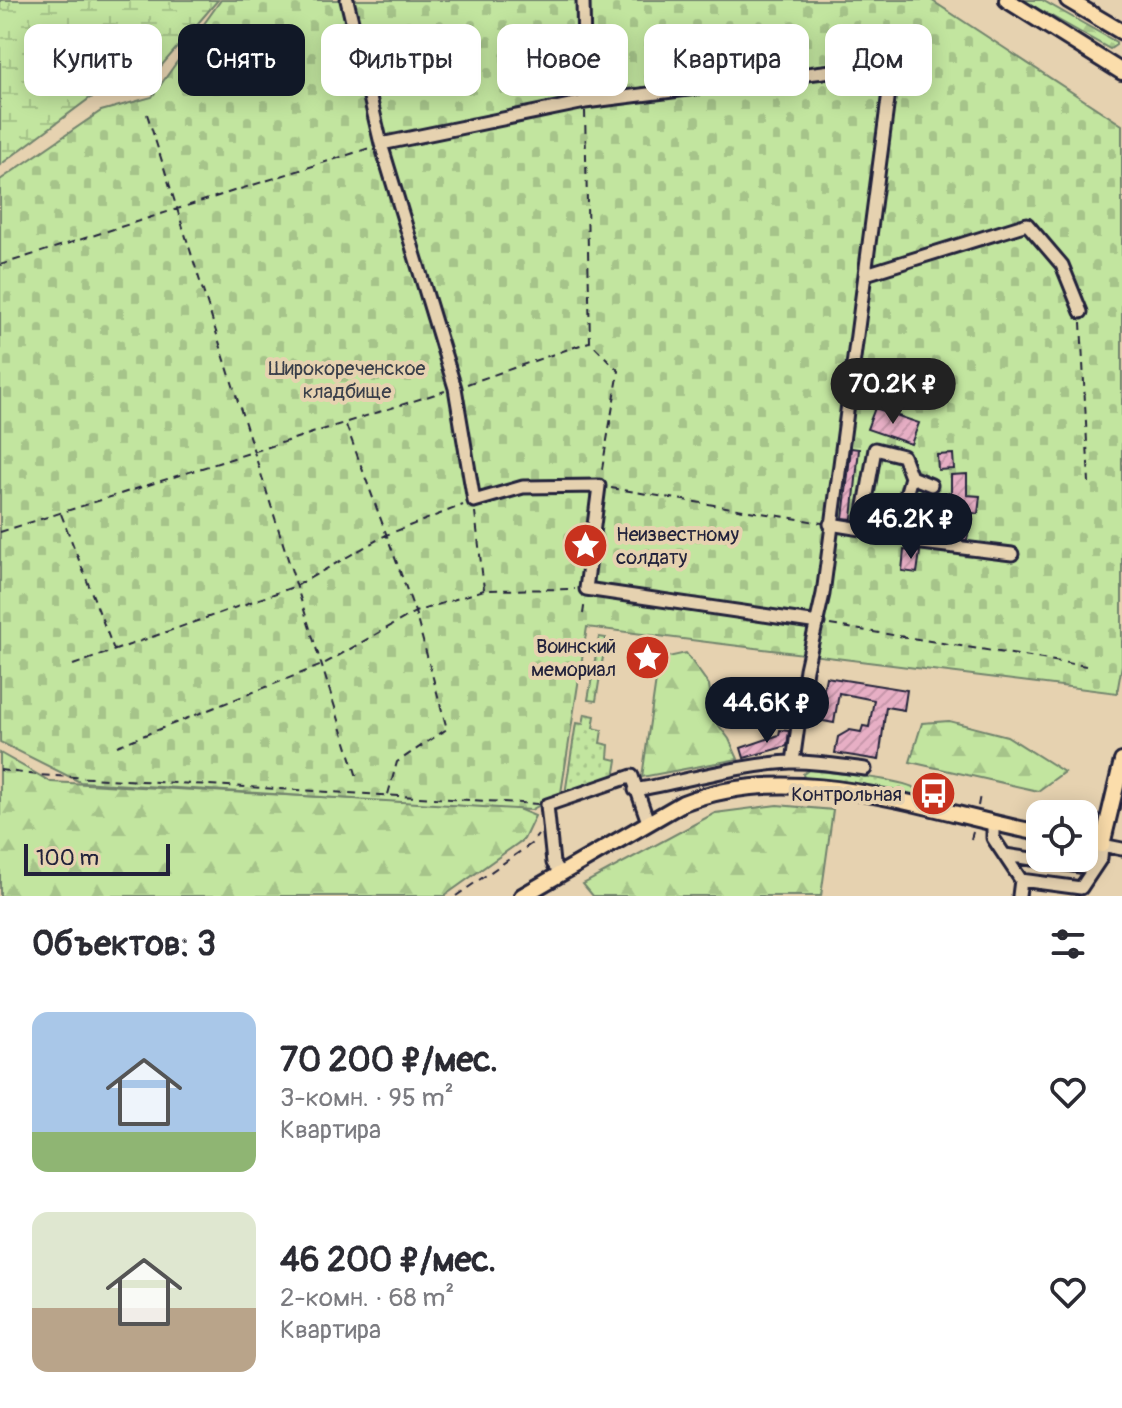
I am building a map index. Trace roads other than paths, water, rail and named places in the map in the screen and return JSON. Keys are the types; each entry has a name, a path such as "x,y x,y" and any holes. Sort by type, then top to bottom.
{"main road":[{"path":"1007,0 1122,72"},
{"path":"1068,0 1122,32"},
{"path":"1098,844 1102,845 1122,761"},
{"path":"522,896 648,822 704,795 775,786 830,789 897,801 993,831 1026,832"}],"street":[{"path":"347,0 381,144 455,388 474,501 523,487 599,486 586,589 818,623"},
{"path":"583,0 585,102"},
{"path":"381,144 585,102 871,66 885,73 890,84 866,274 818,623 806,669 793,762"},
{"path":"866,274 1027,224 1062,265 1081,312"},
{"path":"830,524 861,529 875,449 903,456 911,477 902,510 914,542 1012,554"},
{"path":"911,477 931,485"},
{"path":"867,504 902,510"},
{"path":"635,790 700,779 748,766 793,762 865,769"},
{"path":"559,872 553,863 547,805 632,776 648,822"},
{"path":"993,831 1021,880 1019,896"},
{"path":"1098,862 1102,845 1122,849"},
{"path":"1005,855 1026,858"},
{"path":"1021,880 1081,892 1091,872"}],"place":[{"name":"Неизвестному солдату","path":"585,545"},
{"name":"Воинский мемориал","path":"647,658"},
{"name":"Контрольная","path":"933,794"}],"park label":[{"name":"Широкореченское кладбище","path":"347,380"}]}
